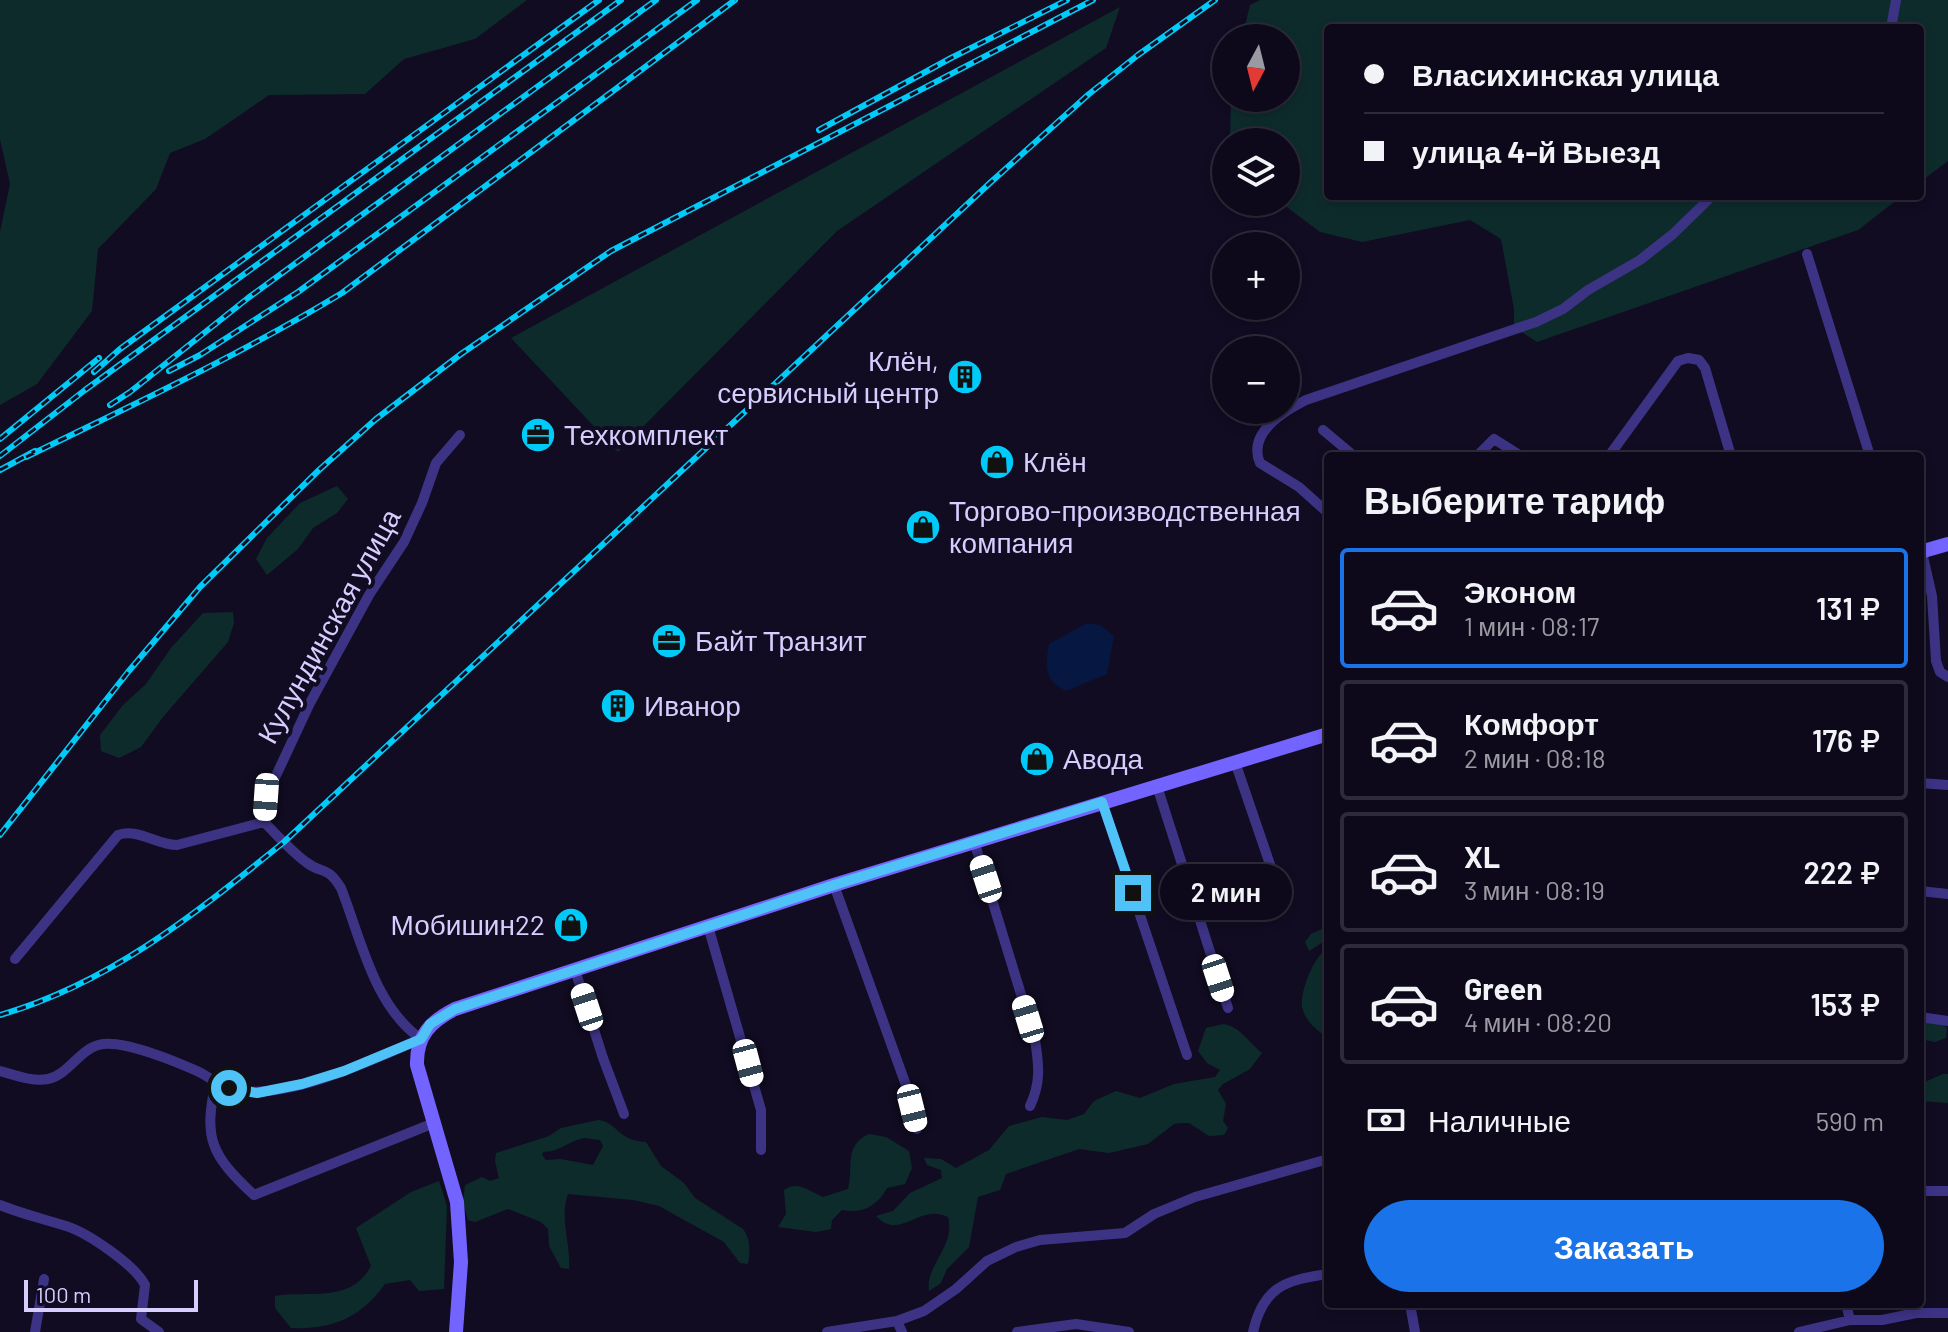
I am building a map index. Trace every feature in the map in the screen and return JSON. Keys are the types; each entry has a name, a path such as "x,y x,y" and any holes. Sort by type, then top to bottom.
{"street":[{"path":"1892,24 1896,0"},
{"path":"1324,509 1299,487 1260,463 1257,457 1262,438 1274,420 1306,400 1550,316 1640,260 1708,200"},
{"path":"1807,254 1869,452"},
{"path":"1612,452 1678,361 1688,358 1699,360 1709,379 1730,452"},
{"path":"1323,430 1349,452"},
{"name":"Кулундинская улица","path":"264,822 266,797 310,703 369,595 404,542 436,463 460,435"},
{"path":"1481,452 1494,439 1515,452"},
{"path":"1924,551 1948,544"},
{"path":"1924,564 1942,638 1936,661 1940,672 1948,677"},
{"path":"456,1332 461,1262 457,1202 417,1065 421,1039 430,1024 455,1009 834,885 1324,735"},
{"path":"1235,762 1276,882"},
{"path":"1924,783 1948,785"},
{"path":"1157,786 1228,1008"},
{"path":"1102,802 1187,1055"},
{"path":"15,959 118,835 134,832 167,845 177,845 264,822 309,865 323,868 333,875 387,1002 404,1027 421,1039"},
{"path":"974,841 1035,1040 1038,1090 1030,1106"},
{"path":"834,885 907,1088 917,1129"},
{"path":"1924,891 1948,894"},
{"path":"708,926 761,1110 761,1150"},
{"path":"575,970 624,1114"},
{"path":"1924,1018 1948,1021"},
{"path":"0,1071 46,1080 57,1076 86,1051 103,1044 121,1045 196,1071 229,1088 257,1093 344,1071 421,1039"},
{"path":"216,1081 208,1116 210,1136 229,1173 254,1195 434,1123"},
{"path":"827,1332 897,1321 938,1302 987,1261 1016,1247 1053,1238 1125,1233 1154,1214 1195,1197 1324,1160"},
{"path":"1924,1191 1948,1191"},
{"path":"0,1205 68,1227 124,1262 145,1285 141,1319 159,1332"},
{"path":"1253,1332 1259,1307 1271,1293 1305,1278 1324,1275"},
{"path":"35,1332 44,1279"},
{"path":"1411,1308 1415,1332"},
{"path":"1847,1308 1850,1320"},
{"path":"1799,1332 1850,1320 1948,1313"},
{"path":"897,1321 902,1332"},
{"path":"1017,1332 1076,1324 1129,1332"}],"green space":[{"path":"0,0 527,0 475,39 404,59 365,94 269,95 205,139 170,153 156,189 98,249 92,311 37,384 0,405 0,232 10,184 0,139"},
{"path":"1260,0 1948,0 1948,161 1924,179 1924,24 1324,24 1324,200 1897,200 1858,230 1537,342 1514,327 1514,309 1501,239 1470,220 1362,242 1320,232 1299,216 1300,128 1230,128 1231,112 1300,112 1300,24 1245,24 1250,5"},
{"path":"1120,7 1106,48 837,231 618,452 511,338"},
{"path":"337,486 348,499 337,513 313,528 298,549 267,575 256,559 267,538 300,503"},
{"path":"233,612 234,623 228,642 141,747 119,758 101,751 100,735 203,613"},
{"path":"1324,928 1324,942 1309,951 1305,942 1311,934"},
{"path":"1323,952 1324,1031 1321,1033 1307,1018 1302,1000 1313,966"},
{"path":"1924,1020 1939,1022 1947,1028 1946,1038 1935,1042 1924,1040"},
{"path":"1223,1024 1239,1031 1262,1053 1250,1069 1218,1090 1226,1104 1223,1121 1228,1128 1224,1135 1209,1136 1189,1123 1174,1124 1148,1144 1109,1153 1079,1149 1006,1174 1000,1190 978,1197 969,1247 947,1269 941,1283 929,1291 931,1273 948,1237 948,1217 928,1215 894,1225 876,1216 893,1211 910,1193 942,1178 941,1170 927,1165 924,1158 941,1159 956,1168 989,1150 1009,1126 1042,1117 1067,1120 1084,1114 1094,1101 1116,1091 1140,1098 1174,1084 1215,1077 1220,1070 1207,1063 1198,1051 1206,1028"},
{"path":"1948,1074 1948,1103 1924,1101 1924,1082"},
{"path":"605,1121 623,1135 646,1142 661,1166 684,1183 695,1198 743,1229 749,1246 748,1264 740,1263 724,1242 659,1206 633,1200 568,1194 565,1222 569,1269 561,1268 549,1246 548,1229 541,1222 508,1209 475,1222 468,1220 463,1202 465,1185 482,1177 490,1181 499,1178 496,1153 549,1136 561,1128","holes":["580,1139 600,1140 603,1146 593,1165 560,1159 546,1160 542,1155"]},
{"path":"869,1134 886,1137 909,1151 912,1168 905,1184 887,1188 879,1200 869,1207 856,1211 842,1210 832,1220 831,1229 816,1232 778,1227 786,1214 784,1190 789,1187 804,1188 823,1197 848,1189 853,1151 856,1144"},
{"path":"439,1181 447,1206 444,1289 419,1291 410,1280 385,1284 366,1306 344,1320 319,1327 291,1328 275,1308 275,1296 328,1293 352,1286 363,1278 371,1266 356,1228 411,1192"}],"water":[{"path":"1087,623 1100,625 1114,636 1107,674 1066,691 1054,682 1048,672 1049,644"}],"railway":[{"path":"94,372 120,349 599,0"},
{"path":"0,456 85,390 621,0"},
{"path":"110,405 248,298 656,0"},
{"path":"169,371 200,355 298,292 697,0"},
{"path":"26,457 146,399 342,293 735,0"},
{"path":"819,130 951,58 1067,0"},
{"path":"0,835 128,672 200,587 319,470 376,419 461,354 611,251 1093,0"},
{"path":"0,1015 40,1001 115,965 185,920 284,842 991,182 1089,94 1215,0"},
{"path":"0,439 99,358"},
{"path":"0,470 35,451"}],"place":[{"name":"Клён, сервисный центр","path":"965,377"},
{"name":"Техкомплект","path":"538,435"},
{"name":"Клён","path":"997,462"},
{"name":"Торгово-производственная компания","path":"923,527"},
{"name":"Байт Транзит","path":"669,641"},
{"name":"Иванор","path":"618,706"},
{"name":"Авода","path":"1037,759"},
{"name":"Мобишин22","path":"571,925"}],"route":[{"path":"229,1088 257,1093 344,1071 421,1039 430,1024 455,1009 834,885 1102,802 1133,893"}]}
